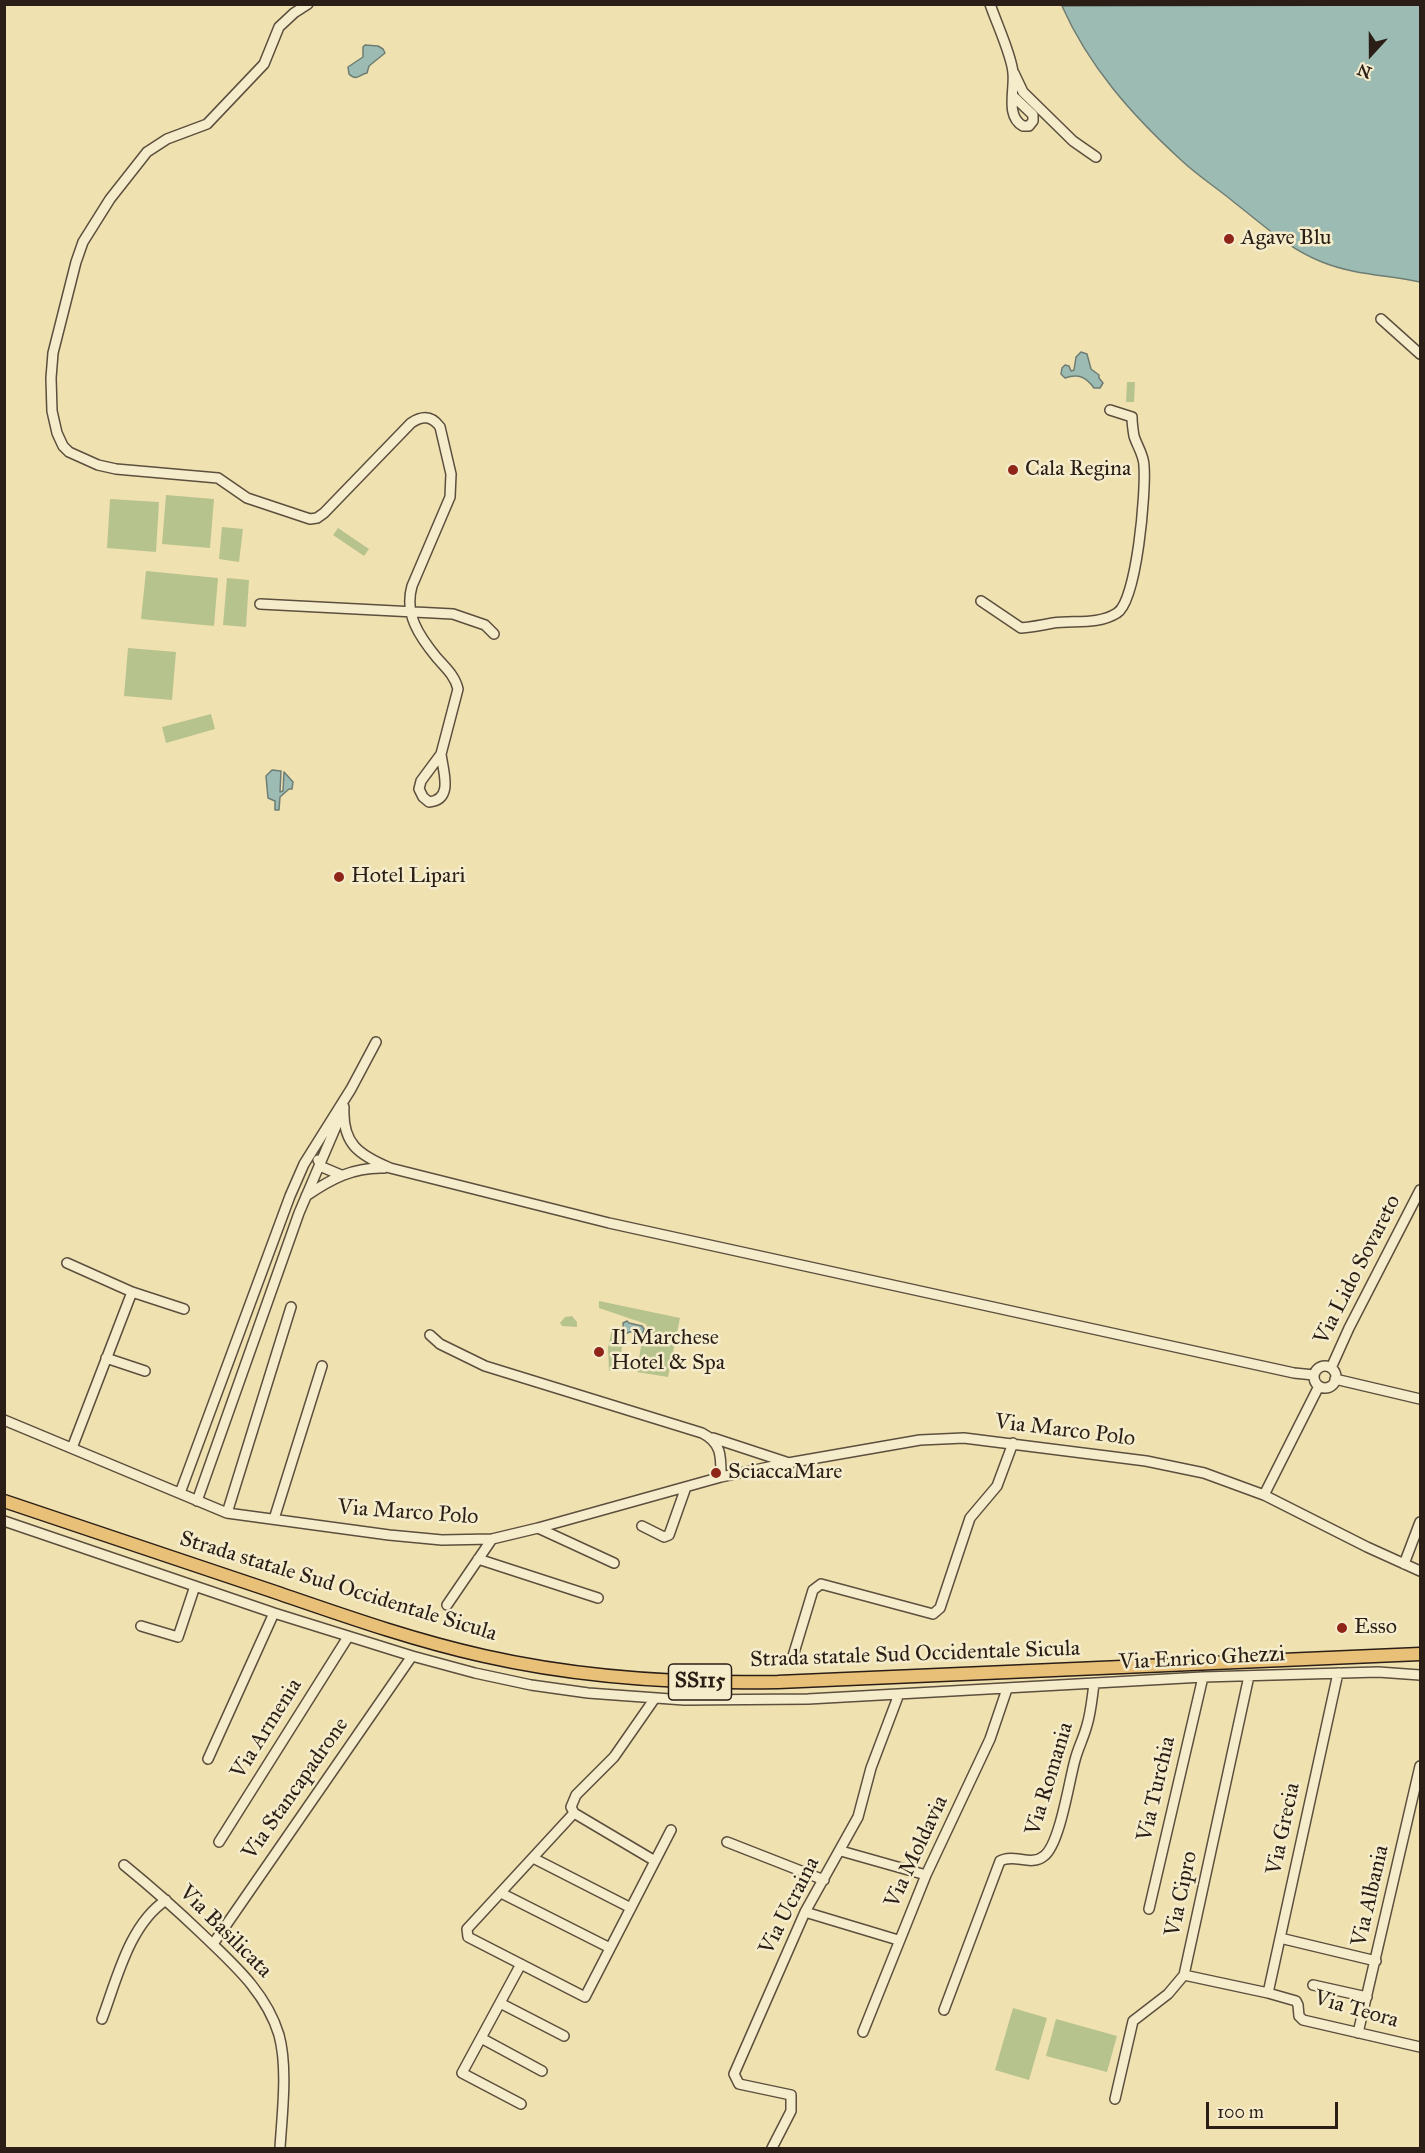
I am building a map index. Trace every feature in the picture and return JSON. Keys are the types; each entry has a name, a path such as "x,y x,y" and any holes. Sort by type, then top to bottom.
{"main road":[{"name":"Strada statale Sud Occidentale Sicula","path":"4,1501 356,1620 424,1640 518,1663 619,1678 721,1683 778,1682 1420,1654"}],"street":[{"path":"308,4 279,27 264,64 207,124 167,139 147,152 99,216 83,242 57,334 51,378 52,411 57,433 63,446 69,452 90,462 116,469 218,478 247,498 310,519 317,518 324,513 411,423 423,417 435,421 440,427 451,474 450,497 412,586 409,611 415,626 427,645 450,672 458,689 441,754 421,781 419,789 429,802 437,801 443,796 446,786 441,754"},
{"path":"990,4 1013,71 1023,92 1074,141 1096,157"},
{"path":"1013,71 1013,96"},
{"path":"1381,319 1420,354"},
{"path":"981,601 1022,628 1053,623 1092,621 1118,613 1123,607 1134,571 1142,514 1144,465 1135,437 1132,417 1110,410"},
{"path":"260,604 453,614 484,625 494,634"},
{"path":"180,1493 284,1209 303,1164 351,1089 376,1042"},
{"path":"197,1501 299,1213 351,1089"},
{"path":"344,1107 344,1124 350,1142 368,1159 390,1168 609,1223 1294,1373 1314,1375"},
{"path":"315,1146 330,1138 350,1142"},
{"path":"315,1146 322,1167 341,1174"},
{"path":"305,1197 341,1174 363,1169 390,1168"},
{"name":"Via Lido Sovareto","path":"1331,1368 1420,1190"},
{"path":"67,1263 132,1292 184,1309"},
{"path":"72,1448 132,1292"},
{"path":"227,1513 291,1307"},
{"path":"430,1335 440,1344 485,1366 687,1427 788,1463"},
{"path":"106,1358 145,1371"},
{"path":"274,1519 322,1366"},
{"path":"1320,1367 1331,1368 1335,1373 1335,1379 1329,1387 1319,1386 1314,1375 1320,1367"},
{"path":"1335,1379 1420,1399"},
{"path":"1264,1496 1319,1386"},
{"name":"Via Marco Polo","path":"4,1420 227,1513 442,1540 492,1539 721,1477 788,1463 943,1438 1013,1443 1171,1465 1204,1473 1264,1496 1420,1571"},
{"path":"713,1438 719,1450 721,1477"},
{"path":"793,1656 813,1590 821,1584 933,1614 940,1608 970,1518 997,1486 1013,1443"},
{"path":"642,1526 664,1537 669,1535 686,1487"},
{"name":"Via Enrico Ghezzi","path":"4,1521 274,1613 412,1656 531,1685 588,1693 655,1698 764,1700 1203,1677 1378,1672 1420,1675"},
{"path":"1404,1564 1420,1522"},
{"path":"538,1528 614,1563"},
{"path":"447,1605 492,1539"},
{"path":"478,1559 598,1598"},
{"path":"141,1626 178,1638 195,1586"},
{"path":"208,1759 274,1613"},
{"name":"Via Armenia","path":"219,1842 348,1637"},
{"name":"Via Stancapadrone","path":"213,1944 412,1656"},
{"name":"Via Grecia","path":"1268,1993 1338,1673"},
{"name":"Via Cipro","path":"1115,2099 1133,2021 1168,1994 1184,1975 1250,1676"},
{"name":"Via Turchia","path":"1149,1909 1203,1677"},
{"name":"Via Romania","path":"944,2010 1000,1861 1006,1857 1036,1860 1043,1858 1052,1846 1076,1757 1087,1727 1094,1684"},
{"name":"Via Moldavia","path":"862,2031 926,1875 990,1739 1007,1689"},
{"name":"Via Ucraina","path":"772,2148 791,2111 791,2095 739,2084 734,2074 805,1912 858,1817 871,1768 898,1694"},
{"path":"655,1698 615,1757 576,1795 571,1807 574,1813 655,1861"},
{"name":"Via Albania","path":"1358,2034 1420,1771"},
{"path":"574,1813 467,1929 468,1937 585,1997 671,1830"},
{"path":"727,1842 824,1880"},
{"path":"841,1851 926,1875"},
{"path":"533,1858 631,1908"},
{"name":"Via Basilicata","path":"124,1865 213,1944 261,1996 279,2036 283,2073 280,2148"},
{"path":"501,1893 610,1948"},
{"path":"102,2019 136,1936 155,1907 166,1900"},
{"path":"805,1912 898,1940"},
{"path":"1280,1938 1376,1961"},
{"path":"521,1964 462,2073 521,2104"},
{"name":"Via Teora","path":"1184,1975 1296,2001 1299,2006 1299,2016 1304,2020 1420,2047"},
{"path":"1313,1985 1367,1997"},
{"path":"500,2003 564,2036"},
{"path":"481,2038 542,2071"}],"green space":[{"path":"1127,382 1135,382 1134,402 1126,402"},
{"path":"166,495 214,499 210,548 162,544"},
{"path":"110,499 159,502 156,552 107,548"},
{"path":"222,527 243,529 239,562 219,559"},
{"path":"338,528 369,549 364,556 333,535"},
{"path":"146,571 218,578 214,626 141,619"},
{"path":"227,578 249,580 246,627 223,625"},
{"path":"128,648 176,652 172,700 124,696"},
{"path":"211,714 215,729 166,743 162,727"},
{"path":"599,1301 680,1318 668,1377 637,1372 641,1346 635,1343 635,1338 646,1337 648,1330 646,1324 599,1308"},
{"path":"572,1316 577,1322 577,1327 562,1326 560,1323 565,1317"},
{"path":"612,1329 618,1331 618,1339 623,1340 621,1354 619,1354 620,1370 609,1371 608,1348"},
{"path":"1013,2008 1047,2018 1029,2080 995,2070"},
{"path":"1056,2019 1117,2036 1107,2072 1046,2056"}],"water":[{"path":"1420,5 1420,282 1334,266 1299,251 1266,228 1187,166 1129,108 1085,49 1062,6"},
{"path":"365,45 378,46 385,53 369,66 367,73 354,77 349,74 348,67 363,57"},
{"path":"1081,352 1087,354 1091,369 1099,375 1103,383 1100,388 1094,388 1081,377 1065,378 1061,374 1065,365 1069,366 1071,371 1074,370 1076,357"},
{"path":"272,770 281,771 280,792 283,791 284,772 293,782 292,789 280,797 279,810 275,810 275,801 268,798 266,776"},
{"path":"627,1321 642,1326 643,1333 637,1335 633,1331 624,1334 623,1323"}],"place":[{"name":"Agave Blu","path":"1229,239"},
{"name":"Cala Regina","path":"1013,470"},
{"name":"Hotel Lipari","path":"339,877"},
{"name":"Il Marchese Hotel & Spa","path":"599,1352"},
{"name":"SciaccaMare","path":"716,1473"},
{"name":"Esso","path":"1342,1628"}]}
